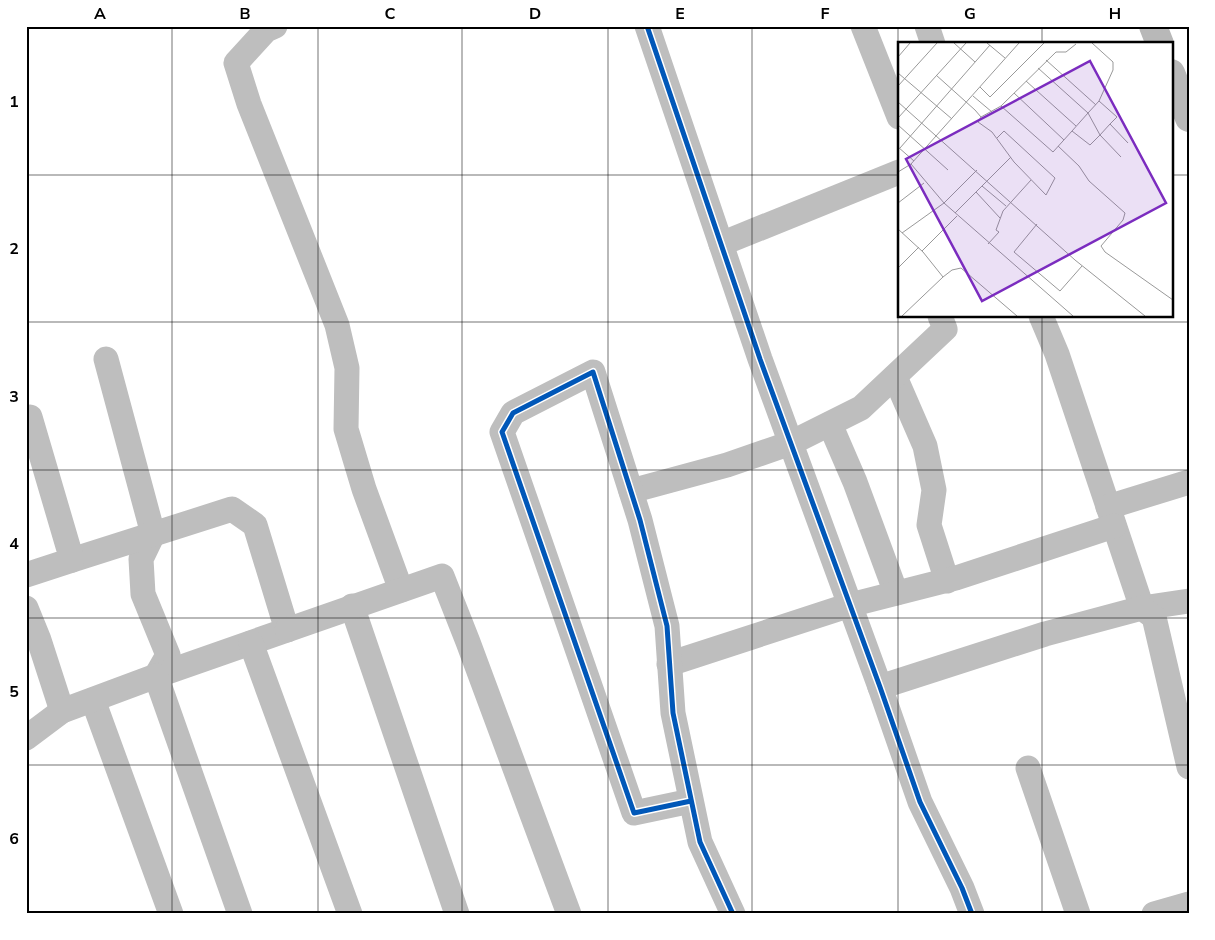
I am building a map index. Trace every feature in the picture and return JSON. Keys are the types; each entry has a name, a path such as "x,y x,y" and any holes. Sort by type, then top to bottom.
{"street":[{"path":"275,26 266,30 236,63 249,104 337,325 347,368 346,429 364,489 401,590"},
{"path":"647,26 791,443 920,802 962,888 972,914"},
{"path":"863,26 898,114"},
{"path":"926,26 933,42"},
{"path":"1153,26 1159,42"},
{"path":"1172,75 1189,118"},
{"path":"721,244 898,172"},
{"path":"631,490 727,465 791,443 861,408 945,329 941,318"},
{"path":"1042,318 1057,354 1142,608 1154,617 1189,765"},
{"path":"106,360 153,534 141,558 143,594 168,655 156,676 240,914"},
{"path":"691,801 634,813 502,432 512,413 592,372 640,520 667,626 673,713 700,842 733,914"},
{"path":"895,377 925,446 934,490 929,525 947,581"},
{"path":"30,417 72,560"},
{"path":"830,424 855,482 896,593"},
{"path":"669,664 850,605 947,581 1111,517 1189,482"},
{"path":"26,575 232,509 255,525 287,630"},
{"path":"26,738 62,711 352,606 442,576 569,914"},
{"path":"880,687 1046,634 1142,608 1189,601"},
{"path":"352,606 457,914"},
{"path":"26,608 39,640 62,711"},
{"path":"251,643 350,914"},
{"path":"93,700 172,914"},
{"path":"1028,768 1078,914"},
{"path":"1154,914 1185,907"}],"cycle path":[{"path":"647,26 760,359 920,802 962,888 972,914"},
{"path":"691,801 634,813 502,432 513,413 593,372 640,520 667,626 673,713 700,842 733,914"}]}
